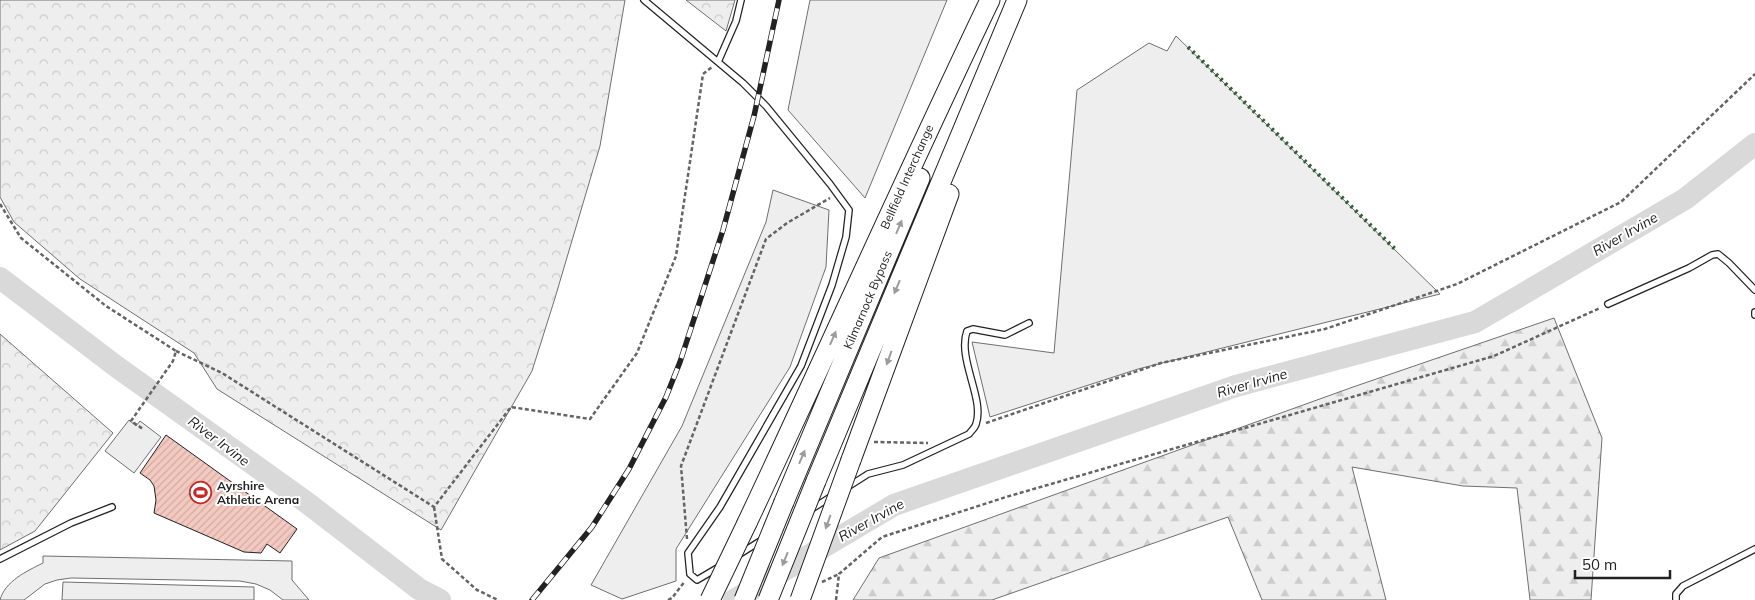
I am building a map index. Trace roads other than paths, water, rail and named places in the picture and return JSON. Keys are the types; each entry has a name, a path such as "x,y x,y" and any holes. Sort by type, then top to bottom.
{"highway":[{"name":"Bellfield Interchange","path":"710,600 813,383 928,130 990,0"},
{"name":"Kilmarnock Bypass","path":"744,600 995,0"},
{"name":"Kilmarnock Bypass","path":"768,600 816,481 1019,0"},
{"path":"800,600 1019,0"}],"lane":[{"path":"644,0 743,83 766,106 849,210 846,237 832,285 801,366 720,507 688,553 690,574 697,580 778,530"},
{"path":"718,62 736,21 741,0"},
{"path":"1608,304 1689,268 1712,255 1718,254 1729,262 1755,290"},
{"path":"795,520 868,474 903,464 969,434 974,427 978,411 965,352 967,331 973,329 1005,335 1029,323"},
{"path":"0,560 71,523 112,507"},
{"path":"1676,600 1676,594 1683,586 1755,549"}],"waterway":[{"name":"River Irvine","path":"734,600 894,505 1236,386 1475,322 1685,199 1755,144"},
{"name":"River Irvine","path":"0,278 117,367 306,502 419,589 440,600"}],"railway":[{"path":"532,600 592,527 629,469 666,397 680,362 723,230 754,116 779,0"}],"place":[{"name":"Ayrshire Athletic Arena","path":"201,493"}]}
